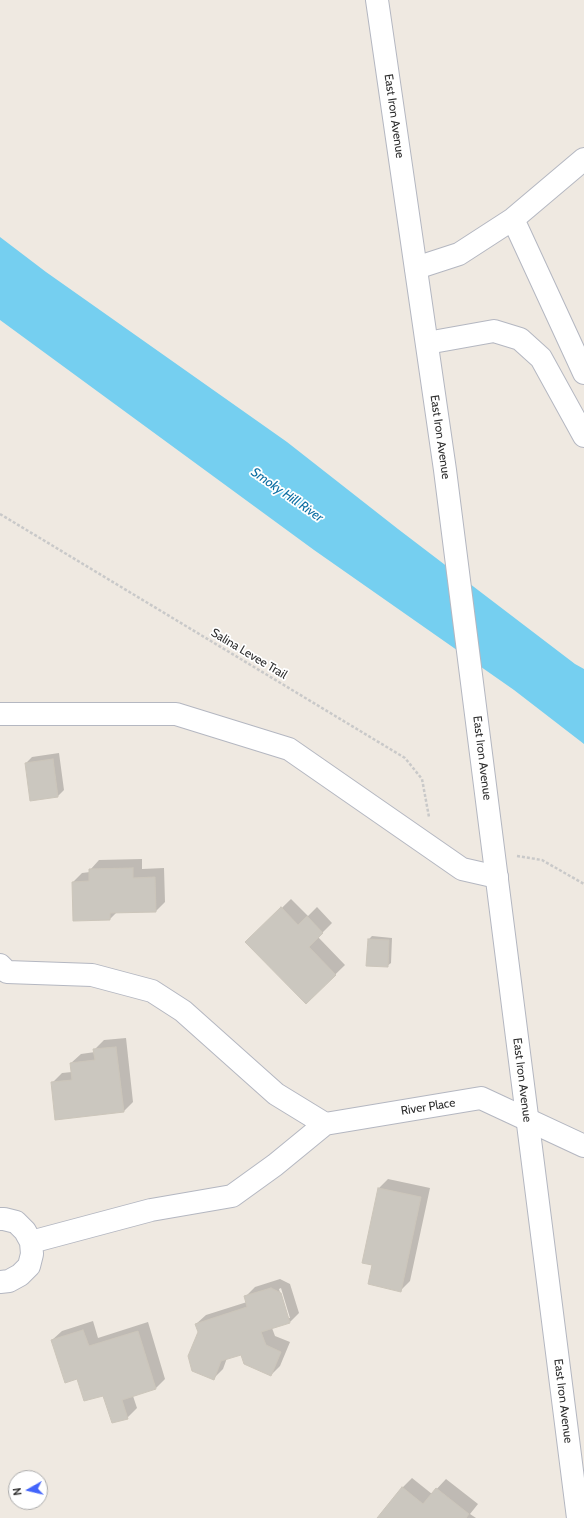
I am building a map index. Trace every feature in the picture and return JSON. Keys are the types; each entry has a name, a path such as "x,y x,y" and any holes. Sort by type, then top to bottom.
{"street":[{"name":"East Iron Avenue","path":"377,0 445,470 578,1518"},
{"path":"416,268 459,254 513,218 584,159"},
{"path":"513,218 584,373"},
{"path":"427,343 494,331 520,339 541,358 584,436"},
{"path":"0,714 176,714 289,749 462,869 497,877"},
{"path":"0,965 7,972 92,975 152,991 183,1011 276,1094 325,1124 275,1165 232,1196 151,1210 31,1242"},
{"name":"River Place","path":"325,1124 481,1098 584,1146"},
{"path":"0,1219 4,1218 16,1222 25,1230 31,1242 32,1254 28,1266 20,1275 9,1281 0,1282"}],"path":[{"name":"Salina Levee Trail","path":"0,514 405,758 422,779 434,849"},
{"path":"493,852 542,860 584,884"}],"water":[{"name":"Smoky Hill River","path":"0,237 46,272 287,442 398,529 575,664 584,669 584,744 514,690 314,550 0,320"}],"building":[{"path":"53,759 58,797 30,801 25,763"},
{"path":"133,868 133,878 155,877 156,912 110,913 110,920 73,921 72,882 89,881 89,869"},
{"path":"281,907 298,925 307,916 323,933 309,947 336,975 306,1004 245,942"},
{"path":"368,939 389,940 388,967 366,966"},
{"path":"116,1047 124,1112 55,1120 51,1082 72,1080 70,1063 95,1060 93,1049"},
{"path":"378,1188 421,1197 401,1292 368,1284 372,1265 362,1263"},
{"path":"271,1288 281,1293 290,1323 261,1332 266,1345 281,1352 271,1376 244,1364 241,1355 221,1361 214,1380 192,1371 188,1356 198,1332 195,1324 247,1307 244,1296"},
{"path":"83,1330 89,1346 138,1331 156,1389 122,1400 128,1419 112,1423 103,1396 84,1401 77,1379 65,1383 51,1340"},
{"path":"402,1487 423,1504 436,1488 469,1514 466,1518 377,1518"}]}
